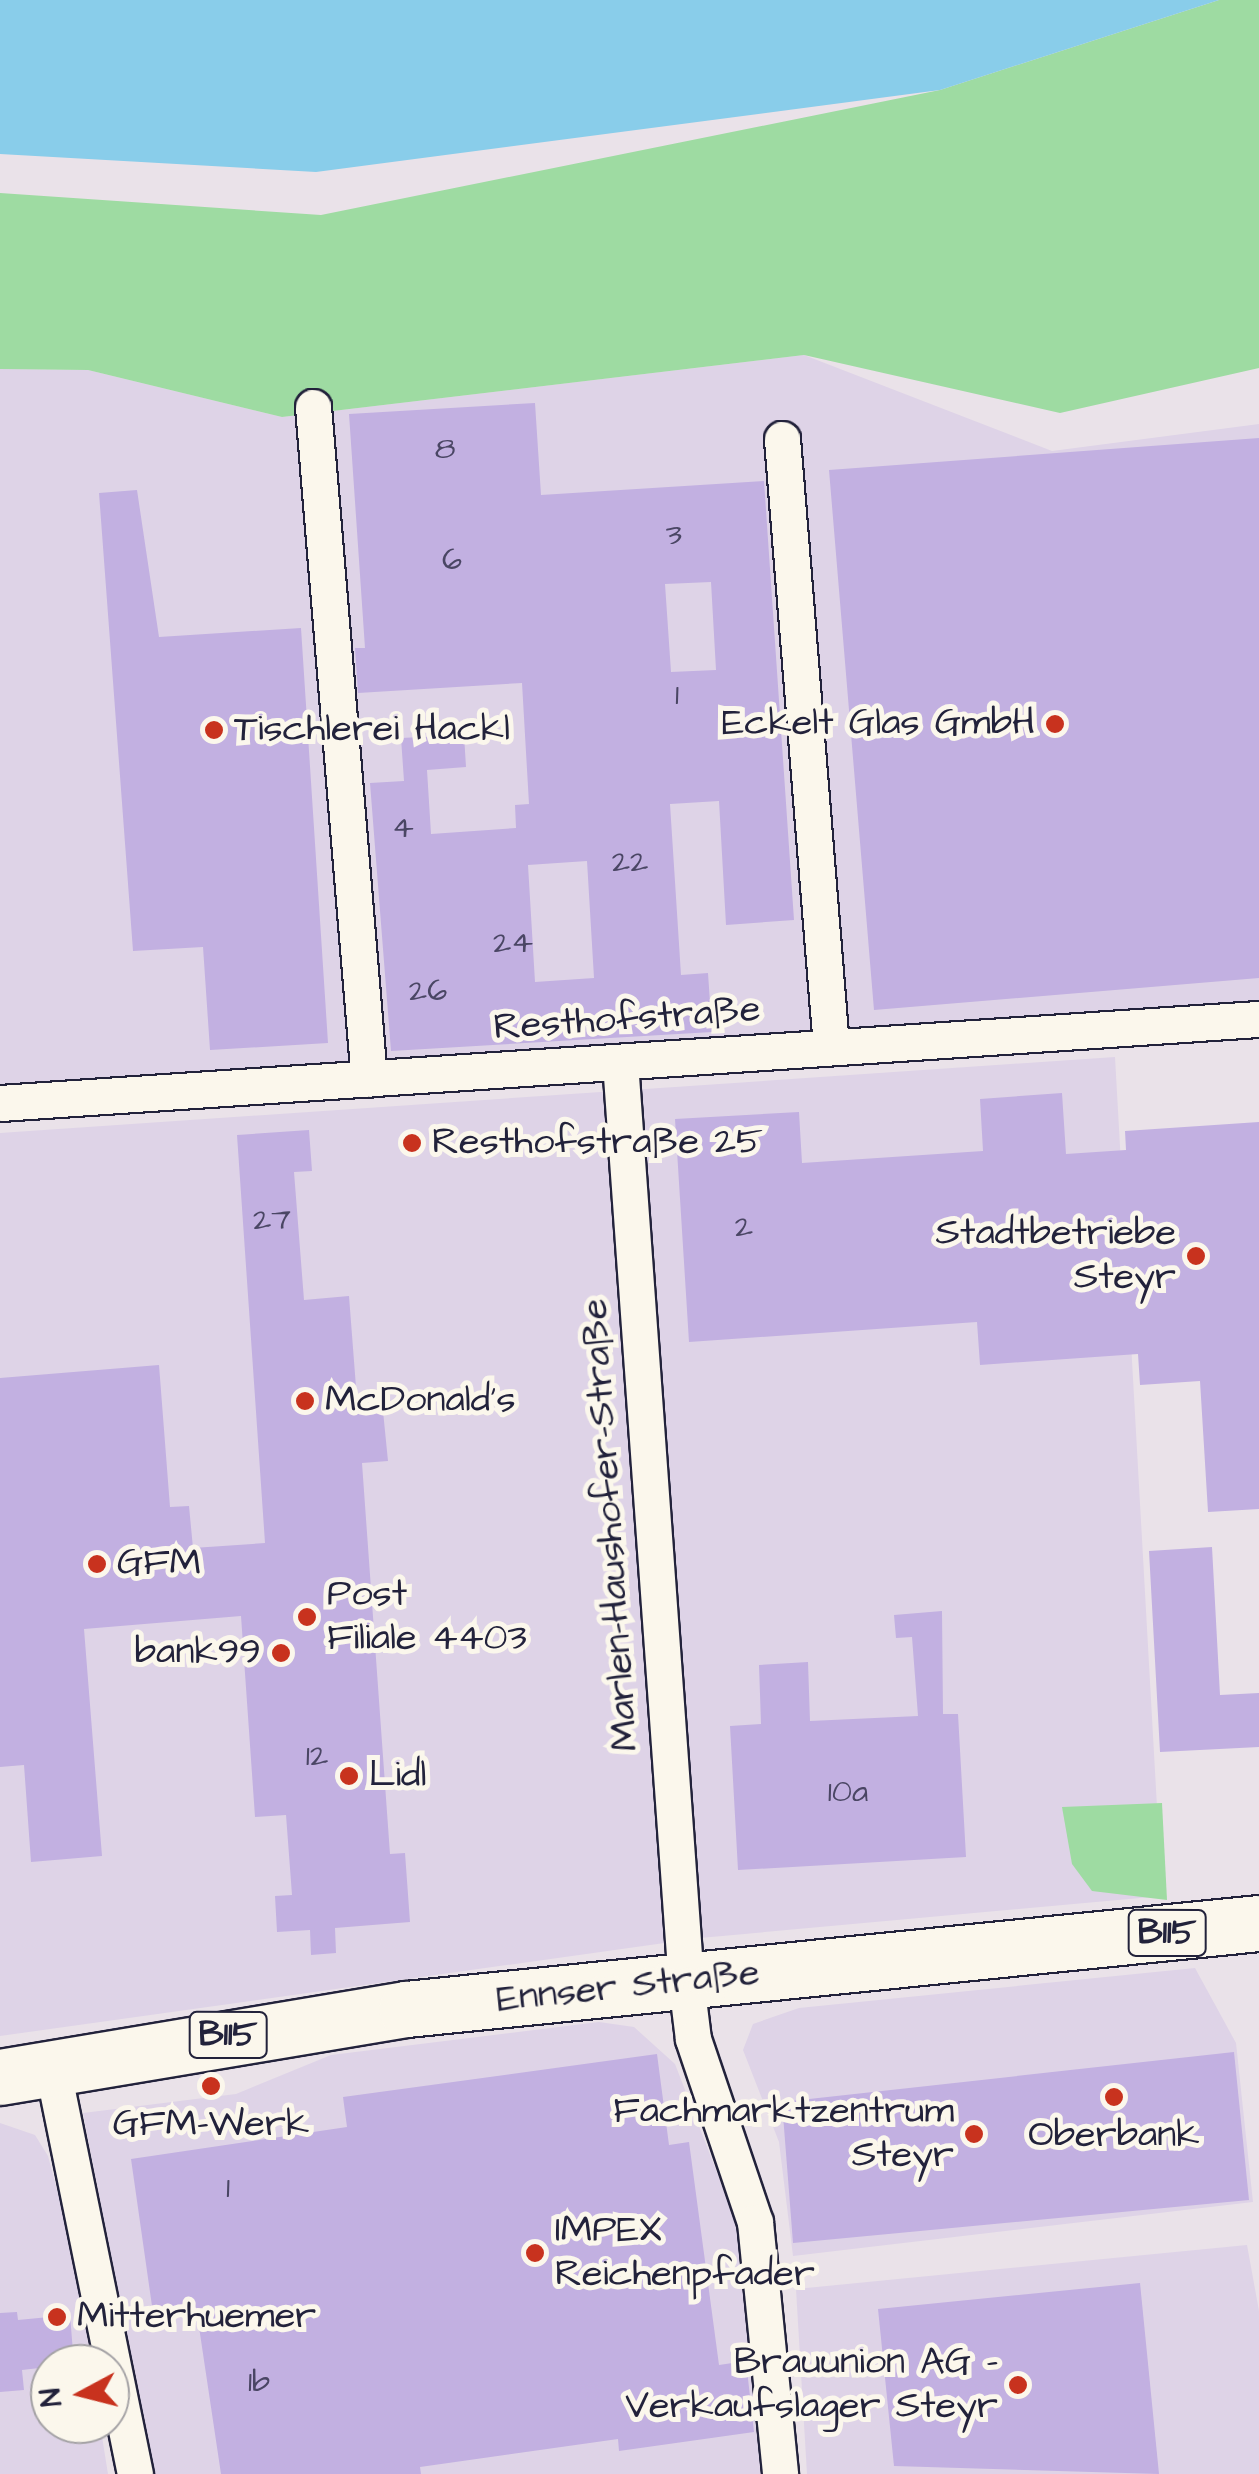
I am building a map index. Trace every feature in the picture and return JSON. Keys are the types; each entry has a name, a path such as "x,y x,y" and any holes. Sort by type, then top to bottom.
{"main road":[{"name":"Ennser Straße","path":"26,2072 330,2019 1259,1924"}],"street":[{"path":"313,407 369,1080"},
{"path":"782,438 831,1047"},
{"name":"Resthofstraße","path":"0,1103 1259,1019"},
{"name":"Marlen-Haushofer-Straße","path":"620,1062 686,1982 694,2039 746,2178 780,2474"},
{"path":"26,2072 135,2474"}],"shaded area":[{"path":"804,355 1052,451 1259,424 1259,1006 0,1089 0,369 88,370 282,417"},
{"path":"1115,1057 1162,1896 700,1938 0,2036 0,1133"},
{"path":"1195,1968 1236,2043 1253,2202 793,2256 779,2142 743,2050 753,2024 799,2008"},
{"path":"599,2022 634,2027 675,2064 738,2227 763,2474 154,2474 83,2113 236,2094 331,2055"},
{"path":"0,2123 35,2135 48,2156 77,2266 88,2344 30,2344 30,2444 103,2444 108,2474 0,2474"},
{"path":"1247,2245 1259,2311 1259,2474 807,2474 796,2289"}],"green space":[{"path":"1219,0 1259,0 1259,368 1060,413 804,355 282,417 88,370 0,369 0,193 321,215 940,90"},
{"path":"1162,1803 1167,1900 1092,1891 1072,1864 1062,1807"}],"water":[{"path":"0,0 1219,0 940,90 316,172 0,154"}],"building":[{"path":"535,403 541,495 764,481 794,920 726,925 719,801 670,804 681,975 708,973 712,1032 391,1051 370,783 404,781 401,738 464,735 466,767 427,770 431,834 516,828 515,805 529,804 522,683 358,693 355,648 365,648 349,414","holes":["711,582 716,670 671,672 665,584","587,861 594,978 535,982 528,865"]},
{"name":"Eckelt Glas GmbH","path":"1259,438 1259,978 874,1010 829,470"},
{"name":"Tischlerei Hackl","path":"137,490 159,637 301,628 328,1043 210,1050 203,947 133,951 99,493"},
{"path":"1062,1093 1066,1154 1126,1150 1125,1131 1259,1122 1259,1509 1208,1512 1200,1381 1140,1385 1138,1354 980,1365 977,1322 689,1342 675,1119 799,1112 802,1163 983,1151 980,1099"},
{"path":"309,1130 312,1171 294,1172 304,1300 349,1296 358,1413 383,1411 388,1461 362,1463 390,1854 405,1853 410,1922 335,1928 336,1953 311,1955 310,1930 277,1932 275,1896 292,1895 286,1815 255,1817 241,1616 84,1629 102,1856 31,1862 24,1765 0,1767 0,1378 159,1365 170,1507 189,1506 193,1548 265,1543 237,1135"},
{"path":"1212,1547 1220,1695 1259,1693 1259,1747 1160,1752 1149,1551"},
{"path":"942,1611 943,1714 958,1714 966,1857 738,1870 730,1726 761,1724 759,1665 808,1662 810,1721 918,1716 912,1637 896,1638 894,1615"},
{"name":"Fachmarktzentrum Steyr","path":"1234,2052 1249,2200 793,2243 782,2102"},
{"name":"IMPEX Reichenpfader","path":"657,2054 669,2145 689,2142 719,2365 746,2361 754,2432 619,2451 618,2439 420,2467 421,2474 221,2474 196,2307 153,2313 131,2159 347,2127 343,2097"},
{"name":"Brauunion AG - Verkaufslager Steyr","path":"1140,2283 1159,2474 894,2466 878,2309"},
{"name":"Mitterhuemer","path":"17,2312 18,2320 70,2315 72,2344 30,2344 30,2369 22,2370 24,2390 0,2392 0,2313"}],"place":[{"name":"Eckelt Glas GmbH","path":"1055,724"},
{"name":"Tischlerei Hackl","path":"214,730"},
{"name":"Resthofstraße 25","path":"412,1143"},
{"name":"Stadtbetriebe Steyr","path":"1196,1256"},
{"name":"McDonald's","path":"305,1401"},
{"name":"GFM","path":"97,1564"},
{"name":"Post Filiale 4403","path":"307,1617"},
{"name":"bank99","path":"281,1653"},
{"name":"Lidl","path":"349,1776"},
{"name":"GFM-Werk","path":"211,2086"},
{"name":"Oberbank","path":"1114,2097"},
{"name":"Fachmarktzentrum Steyr","path":"974,2134"},
{"name":"IMPEX Reichenpfader","path":"535,2253"},
{"name":"Mitterhuemer","path":"57,2317"},
{"name":"Brauunion AG - Verkaufslager Steyr","path":"1018,2385"}]}
